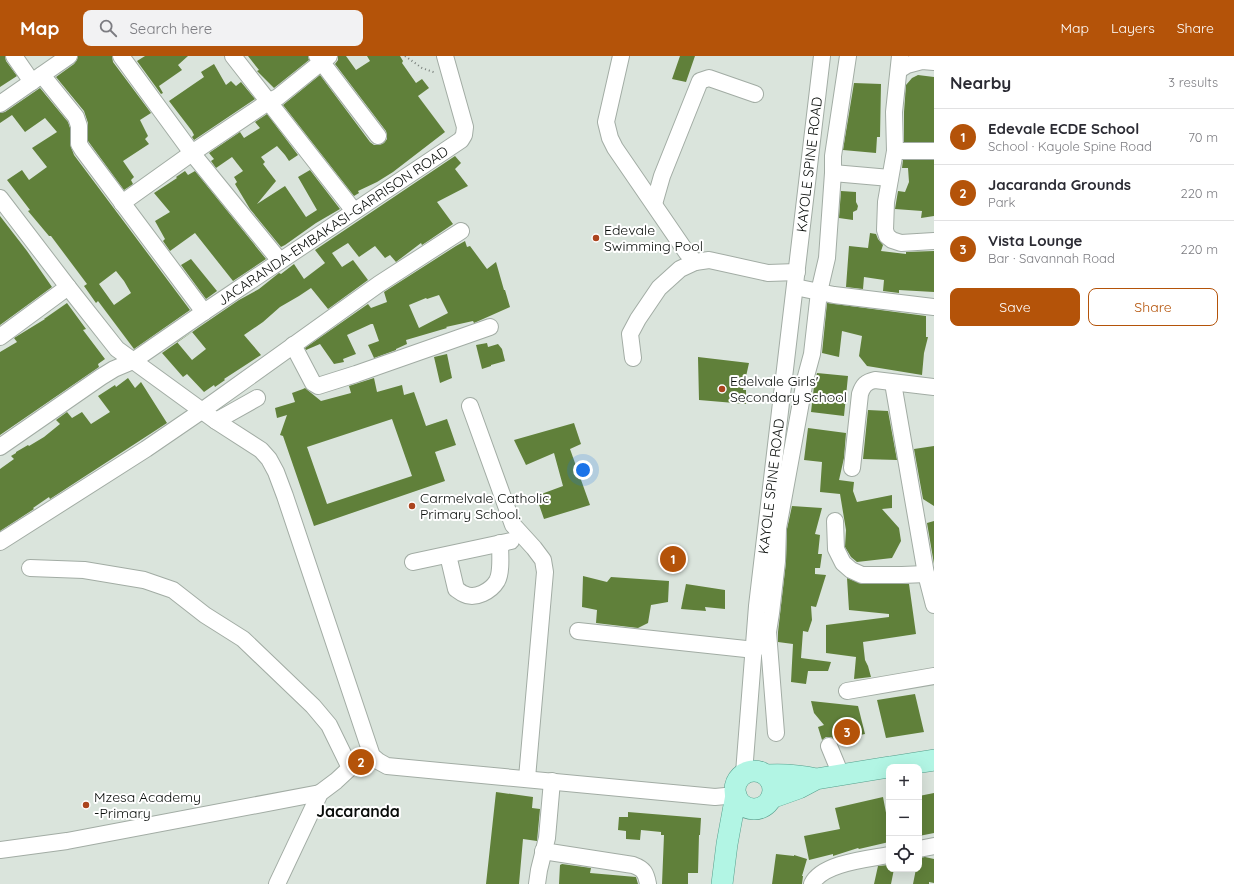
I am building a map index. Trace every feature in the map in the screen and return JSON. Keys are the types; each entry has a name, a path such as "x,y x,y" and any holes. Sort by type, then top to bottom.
{"main road":[{"path":"909,764 934,760"},
{"path":"816,779 800,775 766,775 756,771 744,773 739,777 735,789 738,800 748,808 765,803 816,779 886,768"},
{"path":"727,844 765,803 773,791 772,783 766,775"},
{"path":"722,884 727,844 736,795"}],"street":[{"path":"14,56 76,117 80,126 79,144 204,312"},
{"path":"0,104 69,56"},
{"path":"121,56 192,153 280,261"},
{"path":"233,56 354,211"},
{"name":"JACARANDA-EMBAKASI-GARRISON ROAD","path":"0,447 101,377 114,369 133,361 461,140 466,127 450,78 445,56"},
{"path":"621,56 606,122 610,138 615,148 687,253 695,262"},
{"name":"KAYOLE SPINE ROAD","path":"744,773 755,650 757,606 770,560 796,280 822,56"},
{"path":"776,733 768,632 770,560 778,528 805,380 812,354 819,292 827,258 833,156 848,56"},
{"path":"122,203 192,153 268,102 278,97 322,58 378,136"},
{"path":"934,62 922,61 908,66 900,63 894,112 895,151 885,217 885,230 887,236 892,240 902,243 934,241"},
{"path":"654,204 662,176 700,81 709,78 755,94"},
{"path":"895,151 934,151"},
{"path":"833,172 890,178"},
{"path":"0,198 118,349 216,421 261,450 269,459 276,472 372,756 378,761 387,766 527,778 715,797 736,795"},
{"path":"0,542 146,449 379,284 461,231"},
{"path":"633,358 630,334 638,319 659,288 680,269 695,262 709,260 768,273 796,280 819,292 934,307"},
{"path":"0,337 68,286"},
{"path":"293,345 313,383 318,386 369,370 490,327"},
{"path":"852,468 860,394 863,386 868,381 875,380 934,387"},
{"path":"893,383 926,574 934,601"},
{"path":"216,421 257,398"},
{"path":"470,406 513,525 534,548 542,560 545,572 527,778"},
{"path":"835,521 836,549 843,562 851,570 862,575 902,576 926,574"},
{"path":"413,562 524,538"},
{"path":"448,555 456,588 464,595 477,595 486,592 497,581 500,566 500,543"},
{"path":"30,568 84,570 144,580 173,590 205,615 242,639 313,706 329,725 350,768"},
{"path":"578,632 755,650"},
{"path":"847,691 934,676"},
{"path":"829,746 841,775"},
{"path":"0,850 67,840 320,792 336,782 350,768 372,756"},
{"path":"537,884 547,838 552,781"},
{"path":"277,884 320,792"},
{"path":"922,848 934,846"},
{"path":"543,851 633,864 642,869 647,875 648,884"},
{"path":"812,884 818,876 836,866 886,856"}],"path":[{"path":"405,56 422,68 450,78"}],"building":[{"path":"0,56 5,56 6,61 17,76 0,87"},
{"path":"78,56 112,56 113,62 151,113 140,120 148,136 145,139 149,144 123,161 134,177 131,180 133,184 124,190 88,141 88,123 84,111 56,77 74,64"},
{"path":"145,56 188,56 178,65 182,70 159,86 163,93 161,94 137,61"},
{"path":"248,56 308,56 309,60 274,88 257,71 259,70"},
{"path":"338,56 346,56 356,70 370,61 367,56 400,56 403,61 402,63 416,83 422,79 429,88 418,96 445,132 393,172 358,191 359,193 354,196 283,105 320,75 370,142 374,145 384,143 387,139 386,131 335,64 338,60"},
{"path":"680,56 695,56 686,82 672,79"},
{"path":"214,64 226,85 231,81 236,86 241,82 255,99 194,140 192,137 194,135 192,131 169,101 204,77 201,72"},
{"path":"918,75 934,77 934,142 904,142 906,85 912,78"},
{"path":"854,83 881,84 880,137 877,137 876,153 843,150"},
{"path":"40,88 68,122 70,128 70,144 74,155 190,310 134,349 98,301 96,303 84,286 87,284 51,236 49,236 28,211 30,210 7,180 22,170 29,180 47,167 32,148 57,132 45,118 25,132 12,115 0,123 0,113 5,112","holes":["116,271 131,293 114,305 99,284"]},
{"path":"267,114 298,155 289,161 277,146 261,157 265,162 263,164 276,181 257,204 285,186 306,217 317,210 298,177 310,170 340,209 316,223 281,247 250,209 235,184 237,182 234,177 243,171 232,157 216,168 211,161 214,159 209,153 240,132 244,138 260,128 255,122"},
{"path":"455,156 461,163 455,169 468,186 437,202 453,224 422,245 421,243 396,262 390,255 385,258 375,246 359,257 348,243 332,253 342,267 353,260 368,280 328,309 311,288 280,307 263,322 244,335 261,355 224,379 225,380 215,387 214,385 204,392 187,374 183,377 162,353 177,342 192,360 206,349 192,332 239,300 259,289 279,273 281,274 294,264 304,279 325,263 315,250"},
{"path":"903,160 934,160 934,216 921,218 922,211 895,209 898,191 905,192 909,182 908,168 902,168"},
{"path":"185,171 188,175 195,171 266,259 233,281 195,233 170,251 163,241 165,239 155,221 170,212 154,193"},
{"path":"841,191 856,192 856,202 858,206 857,210 853,212 853,220 839,218"},
{"path":"0,216 52,287 0,325"},
{"path":"870,233 876,234 883,245 881,251 906,254 906,252 934,251 934,292 899,290 899,293 883,291 884,280 864,277 863,289 846,287 849,246 868,248"},
{"path":"465,241 467,247 470,246 487,269 496,262 510,307 474,323 473,321 446,327 447,328 406,340 407,344 396,350 374,358 368,345 379,341 373,324 347,335 356,354 343,359 344,362 334,364 320,344 306,350 305,348 368,304 371,308 387,302 384,292","holes":["439,295 448,313 419,328 409,305 426,298"]},
{"path":"191,259 217,291 206,299 181,265"},
{"path":"67,303 86,329 83,330 105,359 98,364 99,367 0,435 0,352 17,342 14,338 45,319"},
{"path":"827,303 926,316 926,337 928,337 924,353 922,375 867,366 859,356 862,336 842,331 839,357 822,353"},
{"path":"487,343 488,347 498,344 502,349 505,361 482,369 476,345"},
{"path":"447,354 452,378 440,383 434,357"},
{"path":"698,357 749,363 743,390 746,390 746,404 699,400"},
{"path":"817,373 848,376 844,416 811,412"},
{"path":"128,378 135,388 141,382 167,423 50,499 49,497 33,508 34,509 0,531 0,469 14,459 11,456 16,452 44,437 60,424 56,420 67,412 72,418 82,412 91,424 110,412 98,396 115,385 116,387"},
{"path":"374,378 377,392 402,385 404,395 414,392 426,426 447,419 456,445 435,452 445,481 314,526 283,436 280,435 287,415 277,418 275,408 295,402 292,393 305,388 321,401 351,393 349,386","holes":["392,419 412,476 327,504 307,447"]},
{"path":"868,410 888,411 897,460 863,459"},
{"path":"574,423 581,444 570,449 590,505 544,519 536,496 563,486 554,453 526,465 514,440"},
{"path":"808,428 846,433 844,458 839,480 854,482 853,491 857,502 892,495 892,508 882,509 899,528 901,541 892,558 857,562 851,557 845,547 846,530 840,494 820,492 822,462 804,460"},
{"path":"934,446 934,506 923,499 914,449"},
{"path":"792,506 822,508 815,534 820,535 818,554 822,554 820,568 815,568 815,574 826,575 816,607 811,606 812,620 808,632 803,631 801,658 831,662 828,671 808,671 806,684 791,682 793,644 778,642 786,562 787,529"},
{"path":"934,521 934,564 927,523"},
{"path":"583,576 607,582 611,577 669,581 668,602 651,605 648,623 638,628 596,623 597,610 582,607"},
{"path":"847,578 862,584 909,584 916,634 863,642 865,660 871,677 854,679 856,657 826,653 826,625 889,617 889,614 849,610"},
{"path":"686,584 725,590 725,609 705,607 706,611 681,609"},
{"path":"915,694 924,732 886,738 877,700"},
{"path":"811,701 858,706 865,734 836,740 831,737 826,737 822,740 818,727 824,725 814,713"},
{"path":"496,792 533,797 532,808 540,809 537,841 523,839 519,884 486,884"},
{"path":"934,793 934,833 922,835 922,800 922,795"},
{"path":"883,797 886,813 886,843 858,848 833,856 833,854 809,860 804,836 840,829 835,808"},
{"path":"628,812 701,818 698,873 688,873 688,884 662,884 664,835 661,835 661,832 641,830 640,840 626,839 626,831 618,830 619,817 628,817"},
{"path":"776,854 794,855 807,859 802,876 802,884 772,884"},
{"path":"922,858 934,859 934,883 929,882 929,884 913,884 915,872 922,872"},
{"path":"560,865 591,868 590,873 636,877 638,884 559,884"},
{"path":"886,865 886,872 893,872 891,884 874,884 878,866"}],"place":[{"name":"Edevale Swimming Pool","path":"596,238"},
{"name":"Edelvale Girls' Secondary School","path":"722,389"},
{"name":"Carmelvale Catholic Primary School.","path":"412,506"},
{"name":"Edevale ECDE School","path":"673,559"},
{"name":"Vista Lounge","path":"847,732"},
{"name":"Jacaranda Grounds","path":"361,762"},
{"name":"Mzesa Academy -Primary","path":"86,805"}],"district":[{"name":"Jacaranda","path":"358,811"}]}
